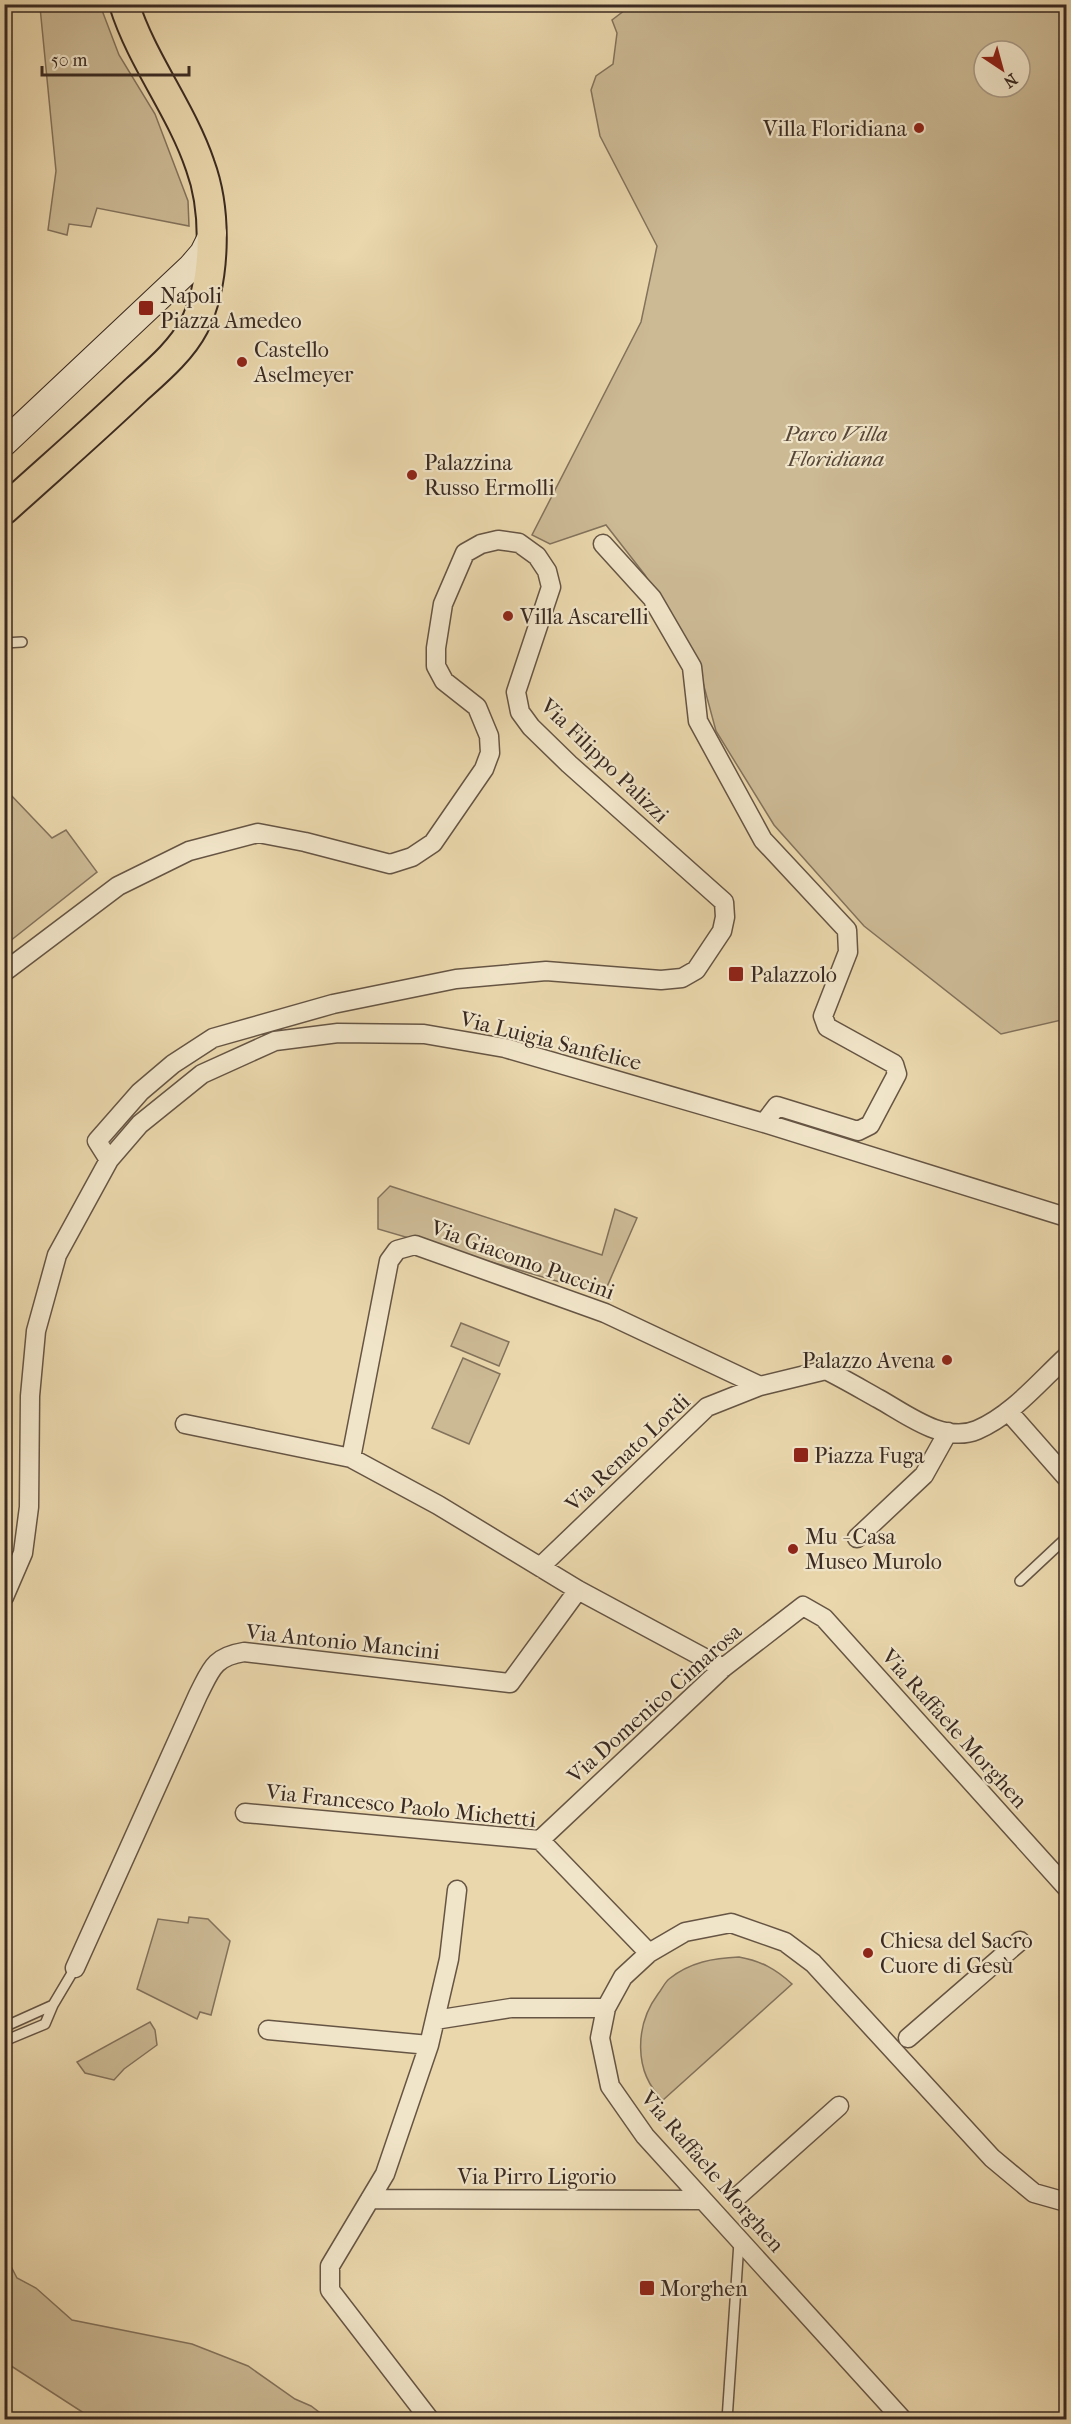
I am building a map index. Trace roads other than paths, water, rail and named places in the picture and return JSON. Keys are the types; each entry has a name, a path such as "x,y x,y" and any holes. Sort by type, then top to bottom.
{"main road":[{"path":"4,510 159,368 185,339 202,305 213,233 207,188 185,129 135,34 124,4"}],"street":[{"path":"4,442 151,306 203,253 213,233"},
{"path":"151,306 173,300 186,302 189,305 191,320 185,339"},
{"name":"Via Filippo Palizzi","path":"4,972 118,886 189,851 258,833 305,842 390,864 412,856 433,843 484,769 490,753 489,736 477,707 444,681 436,666 436,648 443,604 465,553 481,544 498,540 519,543 537,556 547,571 551,587 516,692 520,712 531,727 569,764 723,902 725,917 722,931 696,970 682,978 660,980 546,970 456,979 333,1004 213,1038 173,1064 140,1092 97,1141 109,1160"},
{"path":"603,544 652,598 692,667 698,721 763,840 847,930 848,952 823,1017 827,1027 894,1064 897,1074 870,1125 858,1131 777,1106 764,1123"},
{"name":"Via Luigia Sanfelice","path":"4,1597 23,1553 29,1507 30,1395 36,1331 57,1255 109,1160 140,1124 202,1074 276,1041 338,1033 424,1034 504,1048 764,1123 1066,1217"},
{"name":"Via Giacomo Puccini","path":"351,1458 389,1262 397,1250 416,1245 605,1313 760,1386"},
{"path":"856,1536 873,1524 924,1475 948,1432 976,1430 1008,1411 1066,1357"},
{"name":"Via Renato Lordi","path":"540,1567 707,1407 760,1386 826,1370 914,1419 948,1432"},
{"path":"1008,1411 1066,1477"},
{"path":"185,1424 351,1458 438,1505 578,1590 723,1668"},
{"name":"Via Antonio Mancini","path":"75,1968 215,1662 229,1654 244,1652 510,1683 578,1590"},
{"name":"Via Domenico Cimarosa","path":"540,1840 723,1668 803,1606"},
{"name":"Via Raffaele Morghen","path":"803,1606 824,1618 1066,1887"},
{"name":"Via Francesco Paolo Michetti","path":"245,1813 540,1840 649,1953"},
{"path":"430,2420 330,2289 330,2266 385,2174 429,2044 449,1959 457,1890"},
{"name":"Via Raffaele Morghen","path":"903,2420 645,2136 610,2086 600,2038 606,2008 622,1977 649,1953 685,1932 731,1923 785,1942 813,1964 992,2158 1034,2193 1066,2202"},
{"path":"908,2038 1020,1941"},
{"path":"435,2020 511,2008 606,2008"},
{"path":"268,2030 429,2044"},
{"path":"737,2197 838,2106"},
{"name":"Via Pirro Ligorio","path":"370,2199 703,2200"}],"lane":[{"path":"4,643 22,642"},
{"path":"1020,1581 1066,1538"},
{"path":"4,2041 45,2024 53,2005 75,1968"},
{"path":"4,2027 53,2005"},
{"path":"727,2420 739,2241"}],"place":[{"name":"Villa Floridiana","path":"919,128"},
{"name":"Napoli Piazza Amedeo","path":"146,308"},
{"name":"Castello Aselmeyer","path":"242,362"},
{"name":"Palazzina Russo Ermolli","path":"412,475"},
{"name":"Villa Ascarelli","path":"508,616"},
{"name":"Palazzolo","path":"736,974"},
{"name":"Palazzo Avena","path":"947,1360"},
{"name":"Piazza Fuga","path":"801,1455"},
{"name":"Mu - Casa Museo Murolo","path":"793,1549"},
{"name":"Chiesa del Sacro Cuore di Gesù","path":"868,1953"},
{"name":"Morghen","path":"647,2288"}],"park label":[{"name":"Parco Villa Floridiana","path":"836,446"}]}
